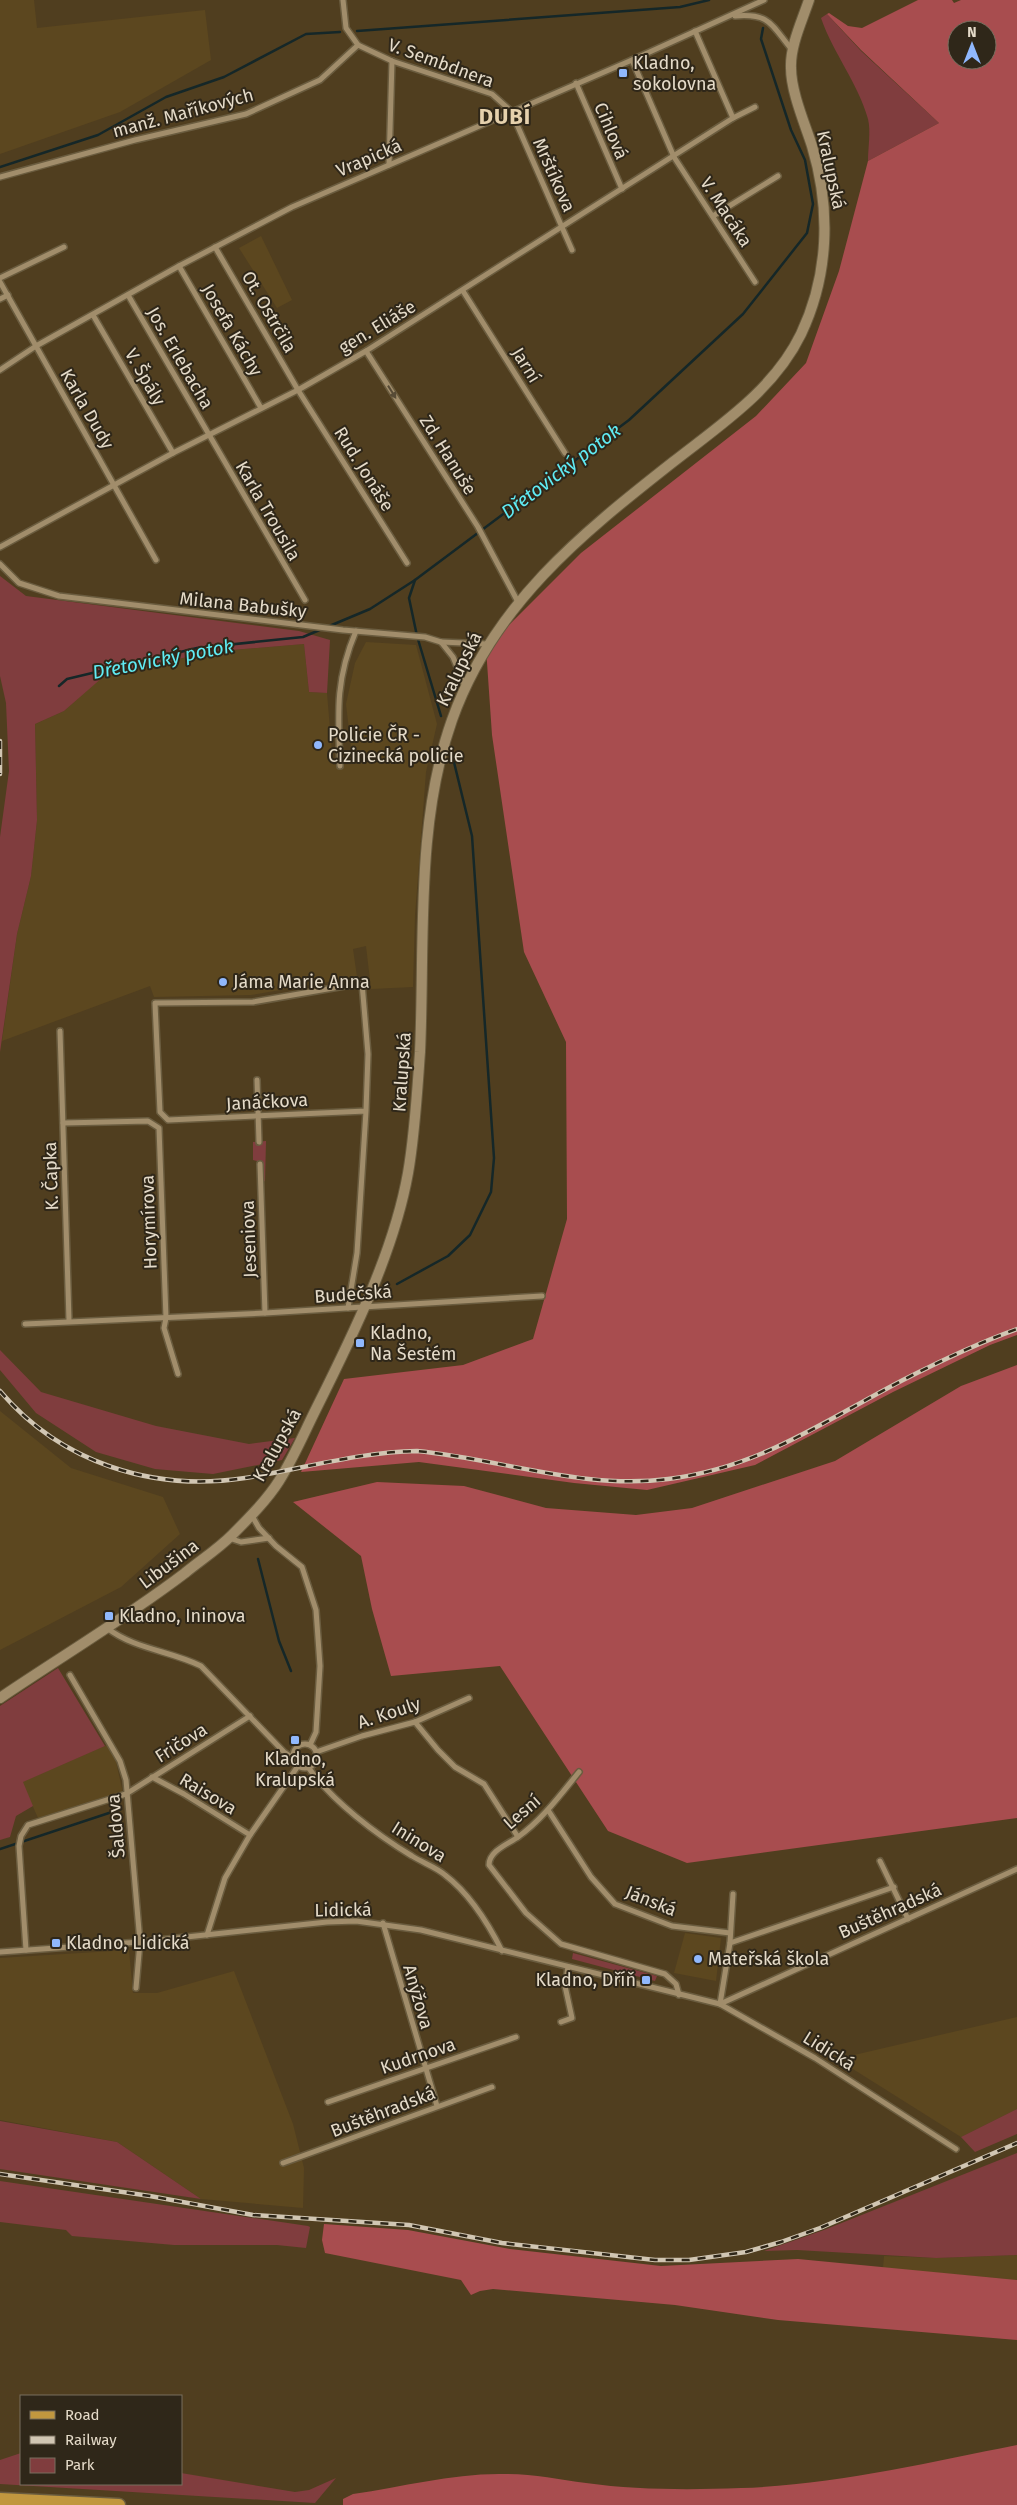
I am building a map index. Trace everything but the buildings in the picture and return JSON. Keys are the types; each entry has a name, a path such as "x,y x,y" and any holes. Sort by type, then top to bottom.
{"main road":[{"name":"Kralupská","path":"251,1514 278,1482 337,1368 393,1231 408,1175 417,1107 426,853 444,746 466,686 487,644 541,575 667,466 745,406 780,367 801,334 818,284 826,233 819,174 791,72 793,51 809,0"},
{"name":"Libušina","path":"0,1698 162,1590 229,1538 251,1514"},
{"path":"0,2498 119,2505"}],"street":[{"path":"343,0 346,28 358,45"},
{"name":"Vrapická","path":"0,370 36,346 179,266 292,207 632,60 764,0"},
{"path":"729,17 754,15 763,17 793,51"},
{"path":"695,31 733,118"},
{"name":"V. Sembdnera","path":"358,45 392,61 492,94 511,111"},
{"name":"manž. Maříkových","path":"0,177 135,140 246,114 320,80 358,45"},
{"name":"V. Macáka","path":"632,60 674,157 755,282"},
{"path":"389,165 392,61"},
{"name":"Cihlová","path":"576,84 622,189"},
{"name":"gen. Eliáše","path":"0,547 173,453 298,390 366,351 733,118 755,107"},
{"name":"Mrštíkova","path":"511,111 572,250"},
{"path":"713,216 778,176"},
{"path":"0,278 64,247"},
{"name":"Ot. Ostrčila","path":"215,247 298,390"},
{"name":"Josefa Káchy","path":"179,266 261,408"},
{"name":"Karla Dudy","path":"0,282 156,560"},
{"name":"Jarní","path":"463,291 565,453"},
{"path":"0,300 8,295"},
{"name":"Jos. Erlebacha","path":"128,295 208,435"},
{"name":"V. Špály","path":"93,315 173,453"},
{"name":"Zd. Hanuše","path":"366,351 478,527 518,602"},
{"name":"Rud. Jonáše","path":"298,390 407,563"},
{"name":"Karla Trousila","path":"208,435 305,600"},
{"name":"Milana Babušky","path":"0,564 19,583 59,596 343,630 410,635 442,642 487,644"},
{"path":"340,766 337,698 346,656 356,631"},
{"path":"442,642 453,656 466,686"},
{"name":"Kralupská","path":"168,1120 160,1112 155,1003 253,1002 362,983 368,1054 366,1112 357,1253 348,1308"},
{"name":"K. Čapka","path":"60,1031 69,1320"},
{"path":"257,1080 259,1142"},
{"name":"Janáčkova","path":"168,1120 366,1112"},
{"name":"Horymírova","path":"63,1124 148,1121 157,1125 160,1132 166,1318"},
{"name":"Jeseniova","path":"260,1164 265,1313"},
{"name":"Budečská","path":"25,1324 69,1320 265,1313 542,1296"},
{"path":"166,1318 164,1328 178,1374"},
{"path":"251,1514 269,1538 302,1567 316,1610 320,1666 316,1732 310,1745"},
{"path":"229,1538 241,1542 269,1538"},
{"path":"107,1628 118,1636 183,1657 201,1666 284,1752 293,1758 298,1766"},
{"name":"Šaldova","path":"70,1675 120,1761 126,1780 140,1942 136,1988"},
{"name":"A. Kouly","path":"316,1752 362,1736 415,1722 469,1698"},
{"name":"Fričova","path":"26,1950 20,1846 21,1836 28,1825 35,1821 126,1794 250,1716"},
{"path":"415,1722 455,1767 484,1784 518,1837"},
{"path":"298,1766 308,1767 314,1763 316,1752 310,1745"},
{"path":"293,1758 298,1747 310,1745"},
{"path":"207,1935 226,1878 250,1835 298,1766"},
{"name":"Ininova","path":"308,1767 318,1781 370,1827 412,1856 445,1875 474,1904 502,1951"},
{"name":"Lesní","path":"579,1772 548,1810 518,1837 506,1843 490,1857 489,1865 526,1913 561,1944 572,1949 665,1974 676,1984 679,1995"},
{"name":"Raisova","path":"152,1777 184,1794 250,1835"},
{"name":"Jánská","path":"548,1810 591,1877 616,1904 672,1926 730,1933"},
{"path":"880,1861 908,1919"},
{"name":"Buštěhradská","path":"720,2004 1017,1869"},
{"path":"730,1943 894,1887"},
{"path":"720,2004 730,1943 733,1894"},
{"name":"Lidická","path":"0,1952 140,1942 327,1922 356,1921 383,1923 420,1930 720,2004 815,2058 956,2149"},
{"name":"Anýžova","path":"383,1923 424,2068 437,2106"},
{"path":"561,2022 572,2018 565,1986 568,1967"},
{"name":"Kudrnova","path":"328,2102 516,2037"},
{"name":"Buštěhradská","path":"283,2163 492,2087"}],"shaded area":[{"path":"0,0 34,0 37,28 205,10 211,60 120,112 0,154"},
{"path":"918,0 952,0 954,3 961,0 1017,0 1017,1335 990,1345 893,1392 755,1465 647,1490 574,1483 419,1462 301,1472 344,1379 463,1365 533,1339 567,1219 566,1042 524,952 492,735 486,648 581,553 756,416 806,363 839,271 868,161 939,123 861,50 827,14 829,13 848,26 862,28"},
{"path":"261,236 292,300 277,308 239,248"},
{"path":"366,642 416,645 437,724 426,772 415,915 413,987 371,989 366,946 353,949 357,977 251,995 154,997 150,986 2,1041 17,934 31,876 37,820 35,724 64,711 102,677 209,652 304,644 309,692 327,693 333,765 353,764 346,704 355,663"},
{"path":"1017,1365 1017,1818 687,1863 608,1831 500,1666 391,1676 372,1609 361,1556 293,1502 377,1482 464,1486 546,1508 636,1515 692,1508 835,1461 961,1386"},
{"path":"0,1411 71,1468 163,1497 180,1534 121,1587 0,1650"},
{"path":"107,1745 116,1762 123,1793 38,1818 22,1782"},
{"name":"Mateřská škola","path":"685,1933 721,1938 716,1981 674,1973"},
{"path":"129,1950 133,1993 157,1993 234,1971 293,2124 304,2168 303,2208 201,2199 117,2142 0,2120 0,1958"},
{"path":"1017,2017 1017,2109 961,2137 837,2059"},
{"path":"324,2224 408,2230 510,2249 661,2266 798,2259 1017,2280 1017,2340 778,2320 675,2305 493,2289 471,2295 461,2280 325,2253 322,2240"},
{"path":"1017,2255 1017,2280 883,2268 884,2256 936,2258"},
{"path":"1017,2445 1017,2505 343,2505 343,2499 353,2494 444,2478 481,2475 521,2474 605,2485 663,2489 741,2488 811,2483 914,2466"}],"green space":[{"path":"827,14 861,51 939,123 868,161 868,119 858,93 826,31 821,18"},
{"path":"0,576 26,596 299,631 330,640 327,693 309,692 304,644 208,652 103,677 64,711 35,724 37,820 31,876 17,934 0,1052 0,837 9,771 6,703 0,676"},
{"path":"266,1141 265,1181 263,1182 261,1162 253,1160 253,1142"},
{"path":"0,1350 41,1392 156,1426 249,1444 295,1438 282,1460 213,1474 155,1469 96,1452 36,1413 0,1370"},
{"path":"58,1668 105,1746 23,1782 33,1806 16,1816 10,1837 0,1840 0,1706"},
{"path":"573,1953 657,1976 655,1981 572,1959"},
{"path":"1017,2109 1017,2134 975,2152 961,2137"},
{"path":"0,2121 117,2142 201,2199 0,2169"},
{"path":"1017,2153 1017,2255 936,2258 797,2250 764,2251 824,2230"},
{"path":"0,2181 310,2227 306,2248 277,2245 174,2245 72,2236 66,2230 0,2222"},
{"path":"20,2453 20,2485 182,2485 182,2473 295,2492 309,2490 336,2478 315,2503 0,2484 0,2460"}],"waterway":[{"path":"357,31 680,7 709,0"},
{"name":"Dřetovický potok","path":"327,627 370,609 415,580 629,420 743,314 807,233 813,204 805,160 791,130 761,39 763,28"},
{"path":"0,167 98,135 166,97 224,77 306,34 340,32"},
{"path":"415,580 409,598 417,636 441,716"},
{"name":"Dřetovický potok","path":"59,686 67,679 197,648 303,637 322,629"},
{"path":"397,1284 448,1256 470,1235 491,1192 494,1158 472,836 451,750"},
{"path":"258,1559 279,1641 291,1671"},
{"path":"0,1849 121,1809"}],"railway":[{"path":"0,741 0,774"},
{"path":"0,1391 24,1416 51,1437 80,1454 111,1467 143,1476 176,1480 211,1481 245,1478 373,1454 417,1451 574,1477 637,1481 668,1479 701,1473 732,1465 762,1454 931,1366 1017,1329"},
{"path":"0,2174 150,2196 253,2215 409,2225 502,2243 655,2260 689,2260 746,2252 781,2242 820,2228 1017,2143"}],"place":[{"name":"Kladno, sokolovna","path":"623,73"},
{"name":"Policie ČR - Cizinecká policie","path":"318,745"},
{"name":"Jáma Marie Anna","path":"223,982"},
{"name":"Kladno, Na Šestém","path":"360,1343"},
{"name":"Kladno, Ininova","path":"109,1616"},
{"name":"Kladno, Kralupská","path":"295,1740"},
{"name":"Kladno, Lidická","path":"56,1943"},
{"name":"Mateřská škola","path":"698,1959"},
{"name":"Kladno, Dříň","path":"646,1980"}],"district":[{"name":"DUBÍ","path":"505,116"}]}
